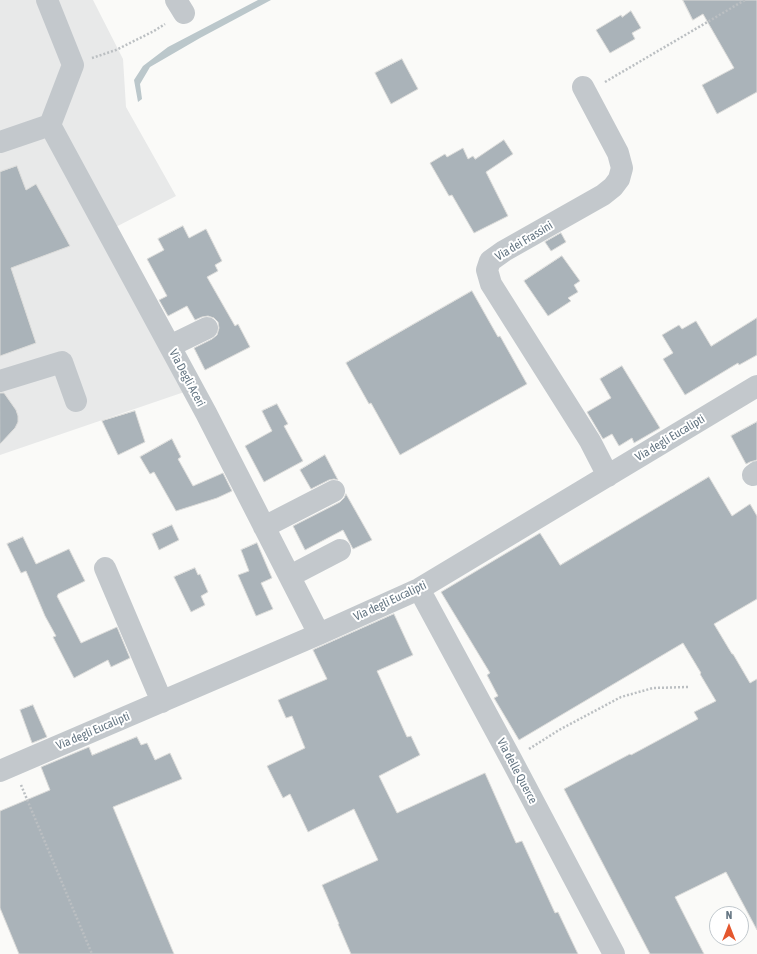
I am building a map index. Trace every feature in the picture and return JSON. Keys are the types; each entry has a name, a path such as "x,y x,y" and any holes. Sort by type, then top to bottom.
{"street":[{"path":"0,142 50,125 73,65 47,0"},
{"name":"Via dei Frassini","path":"585,90 618,153 622,168 619,179 613,187 603,195 504,251 490,261 487,270 491,284 590,441 608,476"},
{"name":"Via Degli Aceri","path":"50,125 206,413 319,634"},
{"path":"170,346 207,328"},
{"path":"0,381 62,362 76,401"},
{"name":"Via degli Eucalipti","path":"6,768 319,634 419,589 757,386"},
{"path":"264,527 334,491"},
{"path":"290,576 340,550"},
{"path":"105,568 162,702"},
{"name":"Via delle Querce","path":"419,589 614,954"}],"path":[{"path":"585,90 745,0"},
{"path":"73,65 116,50 154,31 180,6"},
{"path":"511,759 560,730 621,697 653,688 688,687"},
{"path":"6,768 50,851 92,954"}],"shaded area":[{"path":"0,0 93,0 123,59 126,107 176,196 108,231 193,389 0,455"},
{"path":"258,0 271,0 150,67 140,84 142,99 138,102 134,80 143,66 168,47"}],"building":[{"path":"683,0 757,0 757,92 717,114 702,85 734,68 703,14 693,20"},
{"path":"631,11 641,28 632,33 635,39 610,53 596,30 621,15 622,17"},
{"path":"402,59 418,89 391,104 375,73"},
{"path":"504,140 513,154 486,172 508,216 474,233 452,195 449,196 430,163 445,154 447,157 463,148 468,159 473,156 475,159"},
{"path":"17,166 26,190 36,184 70,246 11,268 36,343 0,356 0,172"},
{"path":"183,226 189,238 206,229 222,261 215,265 218,271 207,277 235,326 238,324 250,347 205,370 194,348 217,335 219,328 218,322 214,318 208,316 195,320 187,306 168,316 159,300 167,296 147,259 164,250 158,239"},
{"path":"561,233 566,242 551,251 545,242"},
{"path":"562,256 580,281 574,285 578,292 568,298 571,301 548,316 524,281"},
{"path":"472,291 527,384 400,455 371,403 369,404 346,363"},
{"path":"757,318 757,355 739,365 738,363 685,395 663,359 673,353 662,335 679,325 682,329 696,321 711,346"},
{"path":"622,366 660,428 634,443 632,438 619,446 612,434 603,439 587,412 611,398 600,379"},
{"path":"0,393 4,393 16,410 18,422 15,428 0,444"},
{"path":"277,404 288,424 284,426 303,461 264,482 245,446 272,431 262,411"},
{"path":"135,411 145,442 118,455 102,421"},
{"path":"757,422 757,460 746,464 731,436"},
{"path":"172,439 181,457 178,459 193,486 223,473 232,491 217,498 176,511 154,472 150,474 140,457"},
{"path":"325,455 338,480 329,480 311,489 300,470"},
{"path":"709,477 732,516 750,504 757,516 757,599 714,624 750,683 757,679 757,930 749,915 749,906 744,906 726,872 675,897 704,954 650,954 564,789 698,719 694,712 716,701 683,643 519,740 494,698 498,696 487,675 490,673 441,592 540,533 560,565"},
{"path":"346,494 372,540 353,549 343,530 305,550 293,526 340,502"},
{"path":"172,525 179,540 159,550 152,534"},
{"path":"23,537 36,564 69,549 85,581 58,594 57,596 81,643 117,627 130,658 111,667 108,660 74,678 53,637 56,636 45,616 26,571 21,573 7,544"},
{"path":"257,543 272,578 261,583 273,609 256,616 238,575 249,571 241,550"},
{"path":"195,568 198,575 200,574 208,592 201,596 205,605 191,612 174,577"},
{"path":"394,614 413,655 377,671 407,737 411,736 420,755 379,776 397,813 485,773 516,843 522,841 555,913 558,912 578,954 351,954 322,885 378,860 354,809 308,832 290,794 283,798 267,766 305,748 292,716 286,718 278,700 327,679 313,650"},
{"path":"33,705 47,737 32,743 20,710"},
{"path":"137,737 141,745 147,743 155,760 170,753 182,779 113,807 174,954 19,954 0,908 0,811 50,790 41,767 89,747 92,755"}]}
